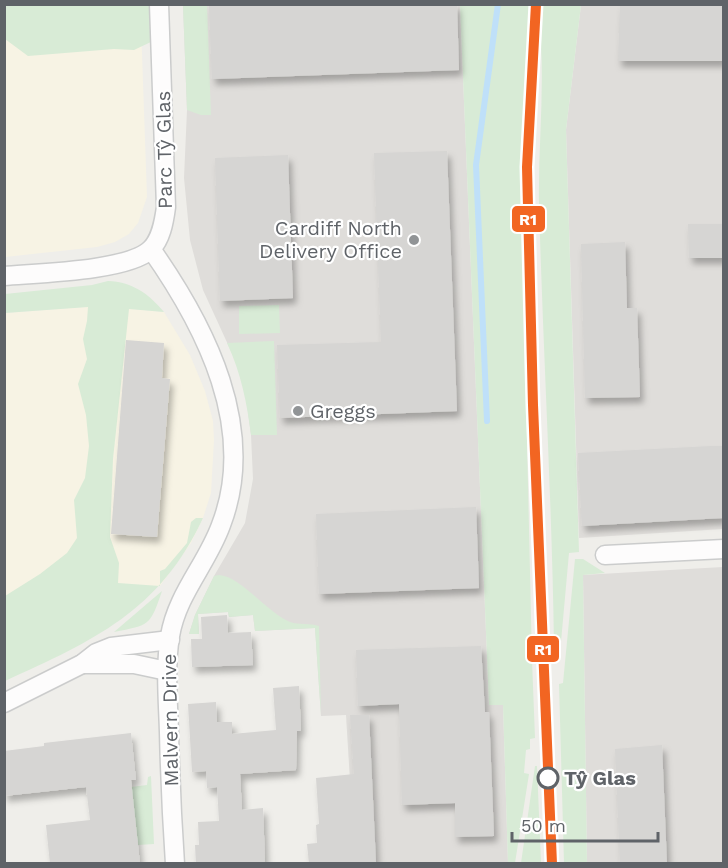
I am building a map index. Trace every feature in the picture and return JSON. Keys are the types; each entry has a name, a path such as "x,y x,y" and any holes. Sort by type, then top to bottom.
{"street":[{"name":"Parc Tŷ Glas","path":"152,249 161,233 166,207 159,4"},
{"path":"4,276 118,264 140,257 152,249"},
{"name":"Malvern Drive","path":"152,249 185,301 209,352 228,403 233,442 231,483 225,513 209,550 182,597 170,640 167,671 175,864"},
{"path":"605,555 723,549"},
{"path":"4,703 111,647 170,640"},
{"path":"82,664 134,664 167,671"}],"shaded area":[{"path":"183,5 460,5 489,705 503,705 508,863 355,863 346,715 321,716 315,628 255,631 253,615 229,617 228,612 198,614 199,634 189,634 195,615 214,576 245,523 253,479 246,397 236,362 203,290 190,240 184,178 187,110"},
{"path":"581,5 723,5 723,529 579,538 566,130"},
{"path":"141,25 147,197 138,223 129,234 115,242 97,247 5,257 5,33"},
{"path":"123,304 123,308 164,312 190,355 205,391 213,421 214,440 211,493 203,518 191,543 160,586 5,612 5,313"},
{"path":"723,567 723,863 587,863 583,575"}],"green space":[{"path":"5,5 152,5 153,41 134,50 114,49 28,56 5,39"},
{"path":"183,5 207,5 211,115 201,115 187,110"},
{"path":"460,5 581,5 566,130 579,552 569,553 560,653 554,646 541,259 539,184 541,45 527,74 521,177 535,738 530,739 530,749 526,750 524,773 529,774 515,863 508,863 503,705 489,705"},
{"path":"108,281 132,286 152,299 164,312 129,309 113,459 110,537 119,563 118,583 158,586 145,600 95,636 5,681 5,596 40,574 67,553 77,538 74,500 85,478 89,446 86,415 78,384 87,359 83,339 88,307 5,313 5,294 92,285"},
{"path":"279,305 280,333 239,334 239,306"},
{"path":"274,341 277,435 251,435 243,388 227,343"},
{"path":"196,518 203,518 186,550 160,584 160,571 165,569 187,543 191,522"},
{"path":"575,559 583,559 605,573 583,575 587,864 564,863 559,684 563,683"},
{"path":"219,575 236,582 290,622 319,626 321,716 315,628 255,631 253,615 229,617 228,612 198,614 199,634 189,634 195,615 214,576"},
{"path":"162,591 151,618 147,622 135,628 114,632"},
{"path":"535,766 537,766 541,863 521,863"},
{"path":"151,776 154,844 138,845 131,787 147,785 148,777"}],"building":[{"path":"457,4 459,70 212,79 209,6"},
{"path":"620,4 723,4 723,61 618,61"},
{"path":"447,151 457,411 280,418 277,345 381,342 374,153"},
{"path":"288,155 293,298 220,301 215,158"},
{"path":"688,224 723,224 723,258 689,258"},
{"path":"625,242 627,308 637,308 640,397 585,398 581,244"},
{"path":"126,340 164,343 162,378 170,379 157,537 111,534"},
{"path":"723,446 723,518 582,526 578,453"},
{"path":"476,507 479,588 319,594 316,514"},
{"path":"227,615 228,633 251,632 253,665 192,667 191,639 202,639 201,617"},
{"path":"481,646 485,712 489,712 494,836 455,837 455,803 402,805 399,704 358,706 356,650"},
{"path":"299,686 301,731 297,731 296,770 240,774 242,810 263,808 265,862 196,864 195,845 199,845 198,822 219,821 217,787 207,788 206,771 192,772 188,704 216,702 217,722 232,722 232,734 276,730 273,688"},
{"path":"350,715 369,715 376,863 309,864 307,844 317,843 316,825 319,824 316,778 354,774"},
{"path":"131,733 136,780 131,780 140,864 50,864 46,825 90,820 86,787 4,796 4,751 44,746 44,743"},
{"path":"662,745 667,864 620,864 615,749"}],"waterway":[{"path":"487,421 476,165 498,4"}],"transit line":[{"name":"R1","path":"536,4 527,167 533,405 552,864"}],"place":[{"name":"Cardiff North Delivery Office","path":"414,240"},
{"name":"Greggs","path":"298,411"},
{"name":"Tŷ Glas","path":"548,778"}]}
